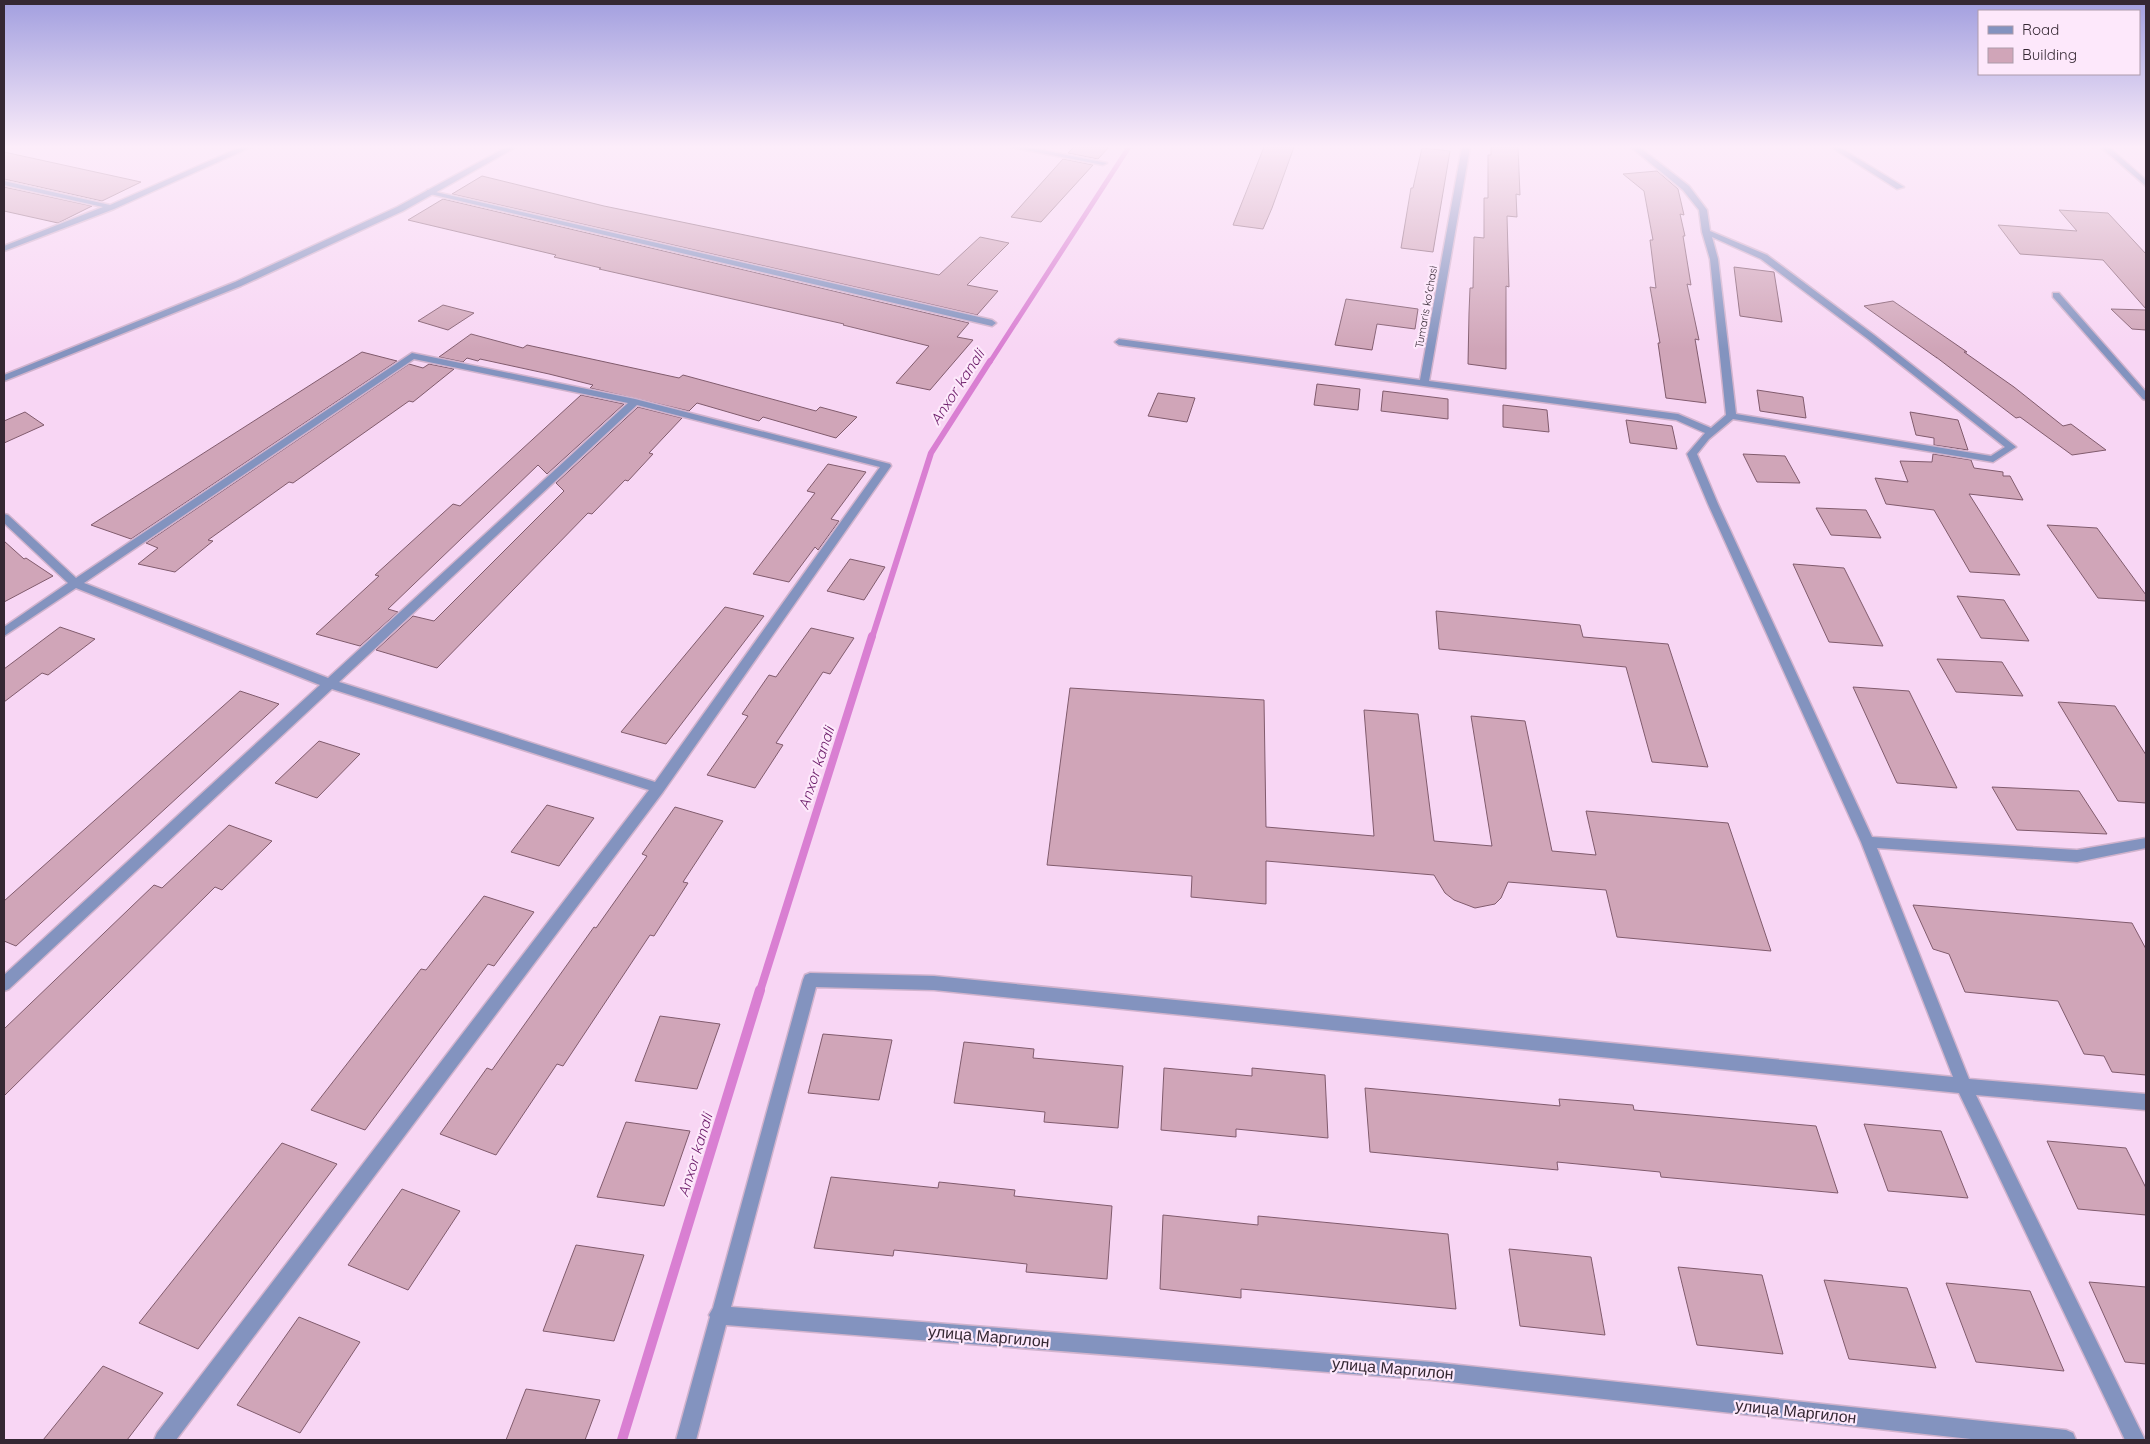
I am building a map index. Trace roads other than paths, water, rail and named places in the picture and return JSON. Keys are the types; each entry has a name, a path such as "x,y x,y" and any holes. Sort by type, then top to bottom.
{"street":[{"path":"4,249 92,214"},
{"path":"4,378 238,284 388,214"},
{"path":"526,214 992,323"},
{"name":"Tumaris ko'chasi","path":"1424,381 1454,214"},
{"path":"1704,214 1706,232 1714,259 1731,416"},
{"path":"1706,232 1764,257 1871,337 2011,447 1993,459 1731,416 1711,432 1692,454 1717,513 1868,842 1964,1086 2135,1440"},
{"path":"2056,294 2146,397"},
{"path":"1119,342 1424,381 1678,417 1711,432"},
{"path":"4,632 412,356 635,402 886,466 658,788 164,1440"},
{"path":"4,984 328,683 635,402"},
{"path":"4,517 76,584 328,683 658,788"},
{"path":"1868,842 2077,856 2146,843"},
{"path":"686,1440 718,1315 810,980 934,983 1964,1086 2146,1102"},
{"name":"улица Маргилон","path":"718,1315 1431,1371 2066,1440"}],"waterway":[{"name":"Anxor kanali","path":"990,362 1085,214"},
{"name":"Anxor kanali","path":"872,638 931,453 990,361"},
{"name":"Anxor kanali","path":"760,991 872,636"},
{"name":"Anxor kanali","path":"622,1440 760,990"}]}
